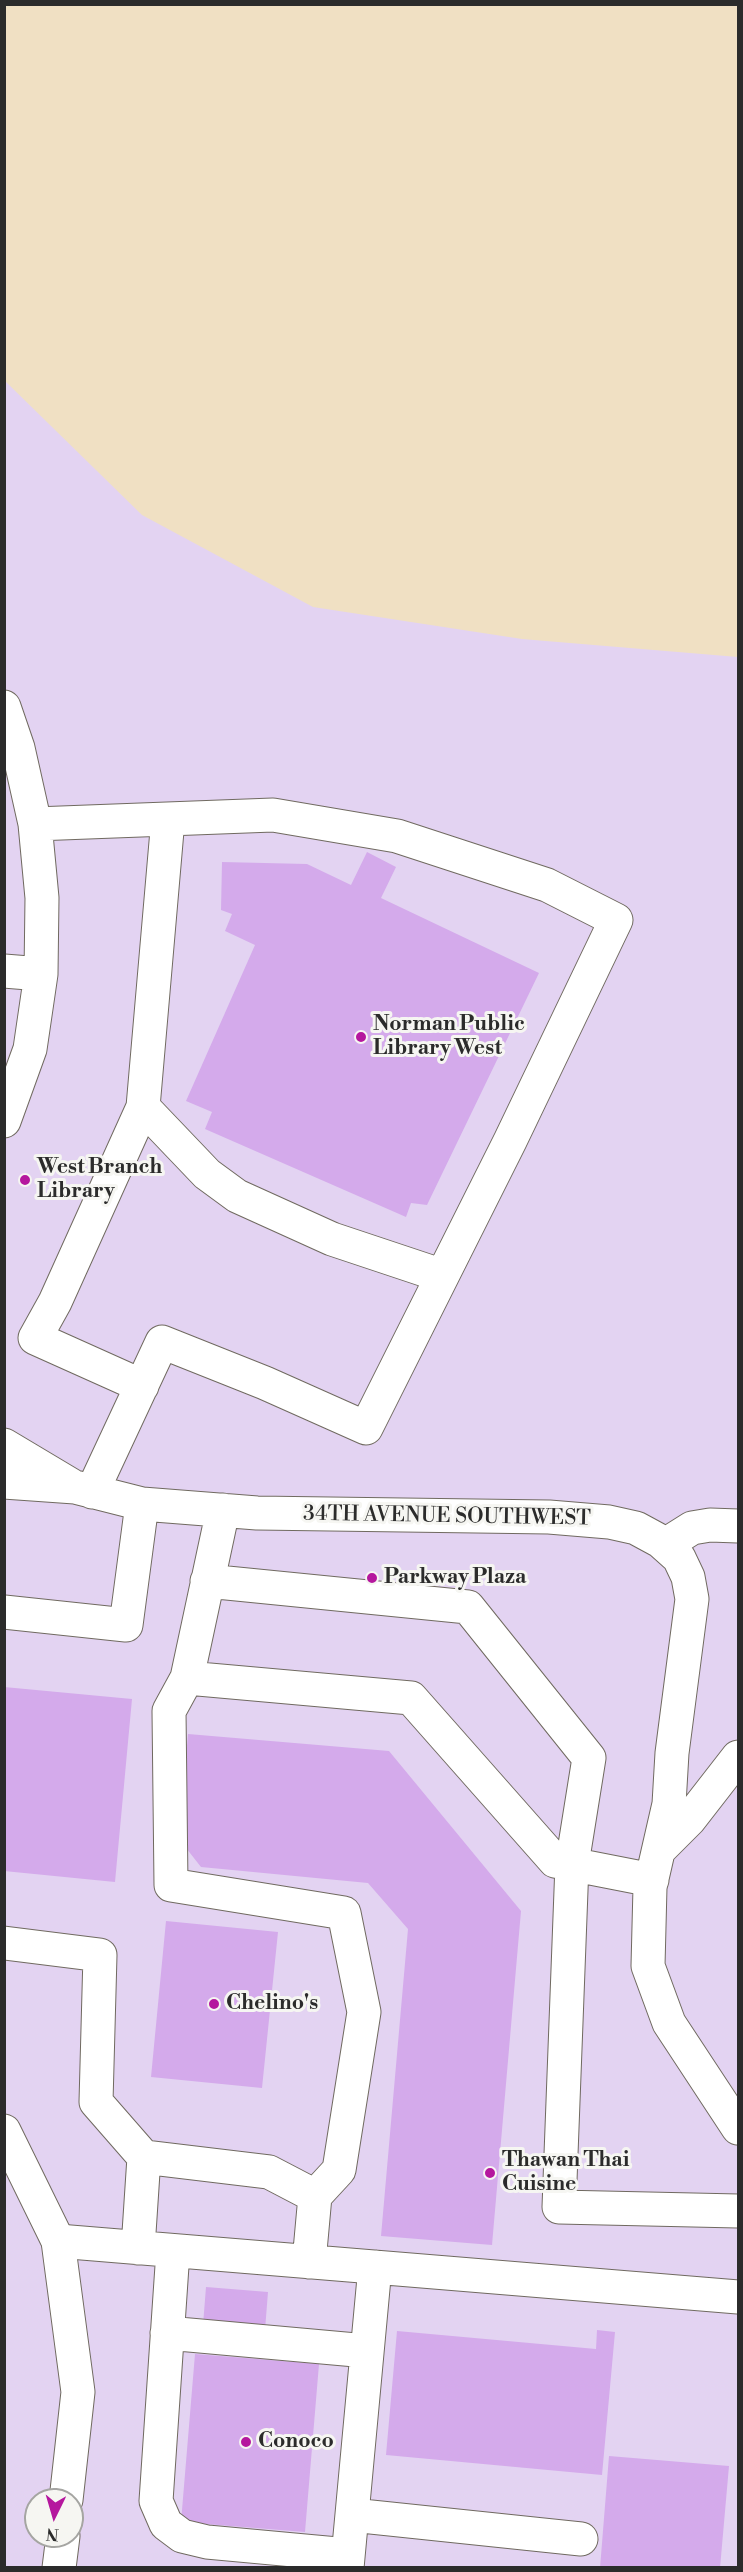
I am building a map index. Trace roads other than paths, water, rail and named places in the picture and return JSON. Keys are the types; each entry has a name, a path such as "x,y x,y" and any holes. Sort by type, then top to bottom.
{"street":[{"path":"4,707 18,748 35,824 42,898 41,974 30,1049 4,1121"},
{"path":"35,824 273,815 397,836 547,885 616,921 510,1141 440,1275 366,1428 265,1383 162,1342 142,1386 84,1490"},
{"path":"142,1386 35,1338 143,1107 168,819"},
{"path":"4,971 41,974"},
{"path":"143,1107 207,1174 237,1196 332,1239 440,1275"},
{"name":"34TH AVENUE SOUTHWEST","path":"4,1445 84,1490"},
{"name":"34TH AVENUE SOUTHWEST","path":"4,1482 84,1490 142,1504 268,1513 549,1517 609,1522 636,1528 665,1545 679,1558 688,1577 692,1599 672,1753 669,1804 656,1864 648,1966 656,1994 669,2024 736,2119"},
{"path":"4,1612 126,1625 142,1504"},
{"path":"223,1510 187,1678 169,1711 171,1885 344,1913 364,2012 339,2170 315,2196 309,2262"},
{"path":"665,1545 692,1528 710,1525 738,1527"},
{"path":"207,1581 468,1607 589,1758 572,1864 559,2207 738,2211"},
{"path":"187,1678 411,1698 555,1861 572,1864 656,1864 738,1756"},
{"path":"4,1943 100,1955 96,2102 144,2157 269,2172 315,2196"},
{"path":"4,2131 58,2241 78,2392 67,2488"},
{"path":"138,2248 144,2157"},
{"path":"58,2241 738,2297"},
{"path":"173,2251 156,2501 166,2524 182,2536 207,2542 348,2561 375,2267"},
{"path":"167,2333 367,2350"},
{"path":"352,2515 581,2539"},
{"path":"59,2568 62,2548"}],"place":[{"name":"Norman Public Library West","path":"361,1037"},
{"name":"West Branch Library","path":"25,1180"},
{"name":"Parkway Plaza","path":"372,1578"},
{"name":"Chelino's","path":"214,2004"},
{"name":"Thawan Thai Cuisine","path":"490,2173"},
{"name":"Conoco","path":"246,2442"}]}
